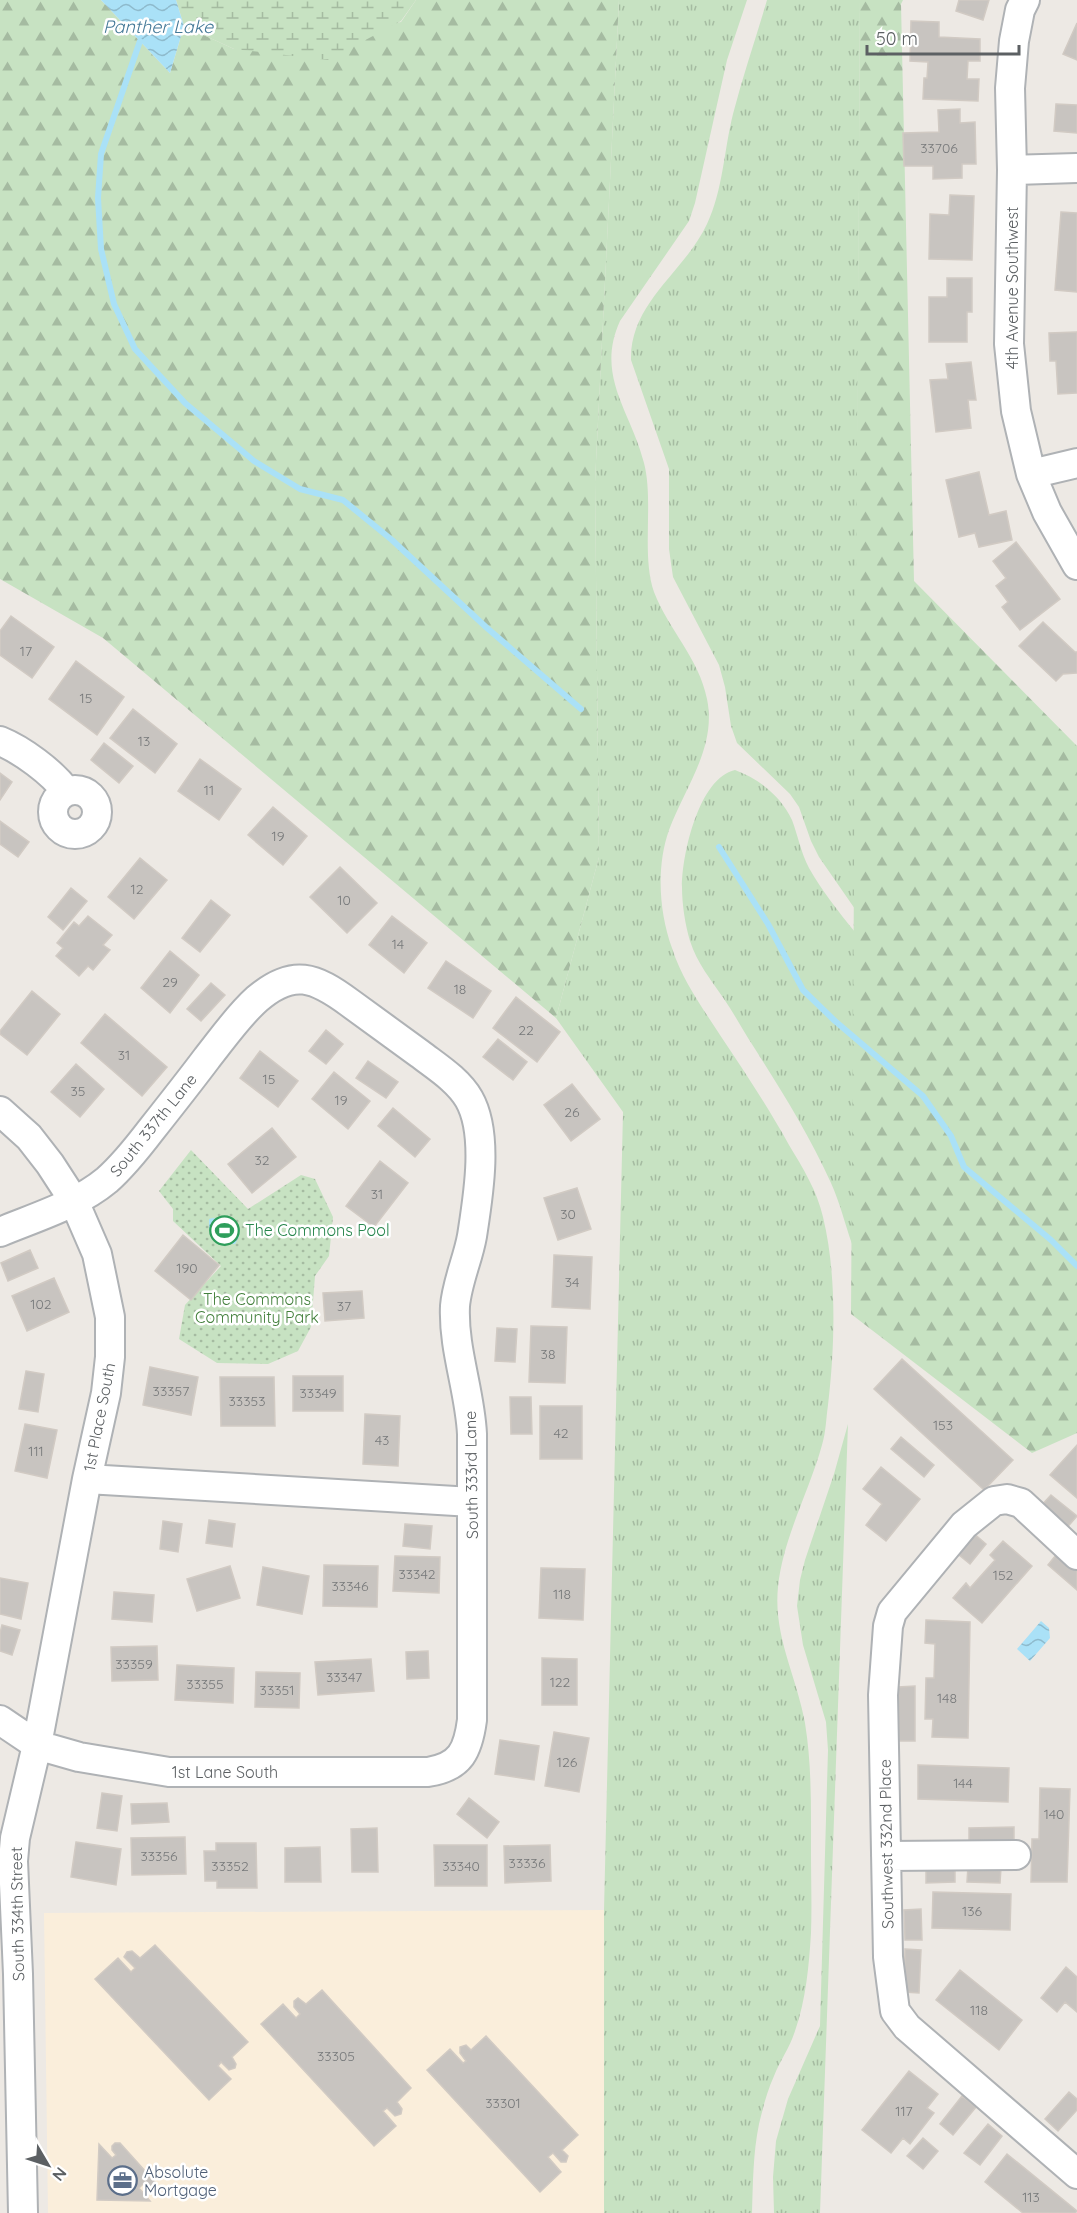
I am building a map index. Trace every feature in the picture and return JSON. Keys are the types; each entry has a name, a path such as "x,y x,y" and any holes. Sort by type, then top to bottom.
{"street":[{"name":"4th Avenue Southwest","path":"1025,0 1020,10 1014,41 1011,88 1010,344 1016,411 1031,474 1047,512 1077,565"},
{"path":"1012,170 1077,168"},
{"path":"1031,474 1077,463"},
{"path":"0,741 10,745 58,779 66,791"},
{"name":"South 333rd Lane","path":"280,984 306,978 343,998 453,1080 463,1090 475,1113 479,1131 478,1185 468,1257 456,1294 455,1308 456,1332 471,1413 472,1502 473,1712 471,1734 458,1760"},
{"name":"South 337th Lane","path":"0,1232 74,1201 100,1186 126,1161 227,1032 256,1000 280,984"},
{"name":"1st Place South","path":"0,1111 29,1137 50,1164 74,1201 97,1254 110,1317 110,1357 106,1393 87,1479 472,1502"},
{"name":"South 334th Street","path":"23,2213 13,1861 15,1838 38,1745 87,1479"},
{"name":"Southwest 332nd Place","path":"1077,1555 1021,1503 1007,1499 994,1501 964,1526 892,1612 888,1626 883,1695 888,1957 895,2012 907,2027 1077,2174"},
{"name":"1st Lane South","path":"0,1720 38,1745 79,1757 169,1772 428,1772 441,1770 458,1760"},
{"path":"886,1856 1016,1855"}],"shaded area":[{"path":"604,1910 604,2213 48,2213 44,1913"}],"green space":[{"path":"0,0 101,0 170,73 184,26 234,49 401,22 416,0 619,0 595,482 599,857 556,1018 103,638 0,579"},
{"path":"176,0 416,0 401,21 328,60 234,49 184,26"},
{"path":"619,0 747,0 727,60 689,221 620,321 613,341 611,359 618,393 638,444 647,478 648,561 654,592 697,670 707,699 709,717 704,750 665,844 661,874 664,920 676,960 693,993 764,1103 813,1189 828,1239 833,1286 832,1359 824,1435 817,1463 785,1551 777,1605 782,1639 805,1723 809,1755 811,1933 809,1957 799,2019 769,2088 759,2124 754,2157 752,2213 604,2213 604,1910 623,1112 556,1018 599,857 595,482"},
{"path":"767,0 860,0 855,909 819,857 799,807 790,794 737,743 731,726 719,665 673,577 669,549 669,469 631,360 633,340 639,321 660,289 697,242 717,198 733,114"},
{"path":"860,0 903,0 901,4 914,581 1077,746 1077,1433 1032,1453 851,1314"},
{"path":"735,770 761,783 782,803 792,820 809,868 855,932 852,1244 834,1191 813,1145 700,964 688,934 682,887 689,838 702,802 712,787 722,776"},
{"name":"The Commons Community Park","path":"191,1150 248,1209 301,1175 315,1179 333,1217 329,1256 315,1276 311,1327 298,1351 268,1364 217,1363 179,1339 185,1305 221,1266 173,1221 173,1209 159,1191"},
{"path":"848,1424 820,2213 774,2213 773,2177 776,2141 788,2099 820,2026 828,1750 826,1722 803,1645 797,1606 805,1560"}],"water":[{"name":"Panther Lake","path":"101,0 176,0 184,26 170,73"},
{"name":"The Commons Pool","path":"209,1219 226,1221 233,1226 239,1237 235,1244 226,1244 220,1235 209,1229"},
{"path":"1041,1621 1049,1628 1050,1638 1030,1661 1017,1649"}],"building":[{"path":"959,0 989,0 983,20 956,11"},
{"path":"911,21 939,22 939,37 980,39 980,61 968,61 967,79 979,79 978,101 923,99 924,78 927,78 928,62 910,61"},
{"path":"1077,23 1077,60 1063,54"},
{"path":"1056,104 1077,105 1077,133 1054,131"},
{"path":"960,109 960,123 975,122 976,164 962,164 962,178 933,179 933,166 904,166 903,133 939,132 938,110"},
{"path":"950,195 974,196 972,260 929,259 930,214 949,215"},
{"path":"1061,212 1077,213 1077,292 1055,290"},
{"path":"947,278 972,278 972,312 967,312 967,342 929,342 929,297 947,297"},
{"path":"1077,332 1077,393 1058,394 1056,361 1050,361 1049,333"},
{"path":"971,362 976,400 968,400 971,428 936,432 930,380 948,379 946,364"},
{"path":"979,472 989,515 1006,511 1012,540 979,547 975,533 959,537 946,480"},
{"path":"1016,542 1060,599 1020,630 1002,607 1008,602 996,586 1006,578 993,561"},
{"path":"11,616 54,647 32,678 0,655 0,631"},
{"path":"1043,622 1077,652 1077,673 1063,674 1056,681 1019,646"},
{"path":"76,661 124,697 97,735 49,699"},
{"path":"133,709 177,744 155,773 110,738"},
{"path":"104,743 133,766 119,783 91,760"},
{"path":"200,759 241,789 219,820 178,791"},
{"path":"0,773 12,782 0,800"},
{"path":"273,807 307,836 283,865 248,835"},
{"path":"0,821 29,842 18,857 0,844"},
{"path":"140,858 167,880 134,919 108,897"},
{"path":"340,867 377,903 347,933 310,897"},
{"path":"71,888 87,901 63,930 48,917"},
{"path":"211,900 230,915 200,952 182,938"},
{"path":"88,916 112,935 103,945 110,950 93,970 88,966 79,976 56,956 63,948 57,943 74,922 79,926"},
{"path":"392,916 427,943 404,973 369,945"},
{"path":"170,951 199,975 170,1013 141,988"},
{"path":"446,961 491,991 473,1018 428,988"},
{"path":"211,983 225,995 201,1021 187,1009"},
{"path":"32,991 60,1014 27,1055 0,1034 0,1031"},
{"path":"516,997 560,1032 537,1062 493,1028"},
{"path":"105,1014 167,1067 142,1096 81,1043"},
{"path":"326,1030 343,1044 326,1064 309,1051"},
{"path":"498,1039 527,1062 513,1080 483,1057"},
{"path":"260,1051 298,1081 278,1107 240,1078"},
{"path":"368,1061 398,1082 386,1098 356,1078"},
{"path":"76,1064 104,1089 80,1117 51,1092"},
{"path":"334,1072 370,1101 348,1129 312,1099"},
{"path":"572,1084 600,1119 571,1141 544,1105"},
{"path":"393,1108 430,1139 415,1157 378,1126"},
{"path":"272,1128 296,1157 252,1193 228,1164"},
{"path":"380,1161 408,1183 374,1227 346,1206"},
{"path":"577,1188 591,1229 558,1240 544,1198"},
{"path":"183,1235 219,1265 191,1300 155,1271"},
{"path":"30,1250 38,1268 8,1281 1,1263"},
{"path":"554,1255 592,1257 590,1309 552,1307"},
{"path":"54,1278 69,1312 27,1331 12,1296"},
{"path":"362,1291 364,1318 325,1321 323,1293"},
{"path":"531,1326 567,1327 565,1383 529,1382"},
{"path":"497,1328 517,1329 515,1362 495,1361"},
{"path":"902,1359 1013,1460 984,1490 874,1389"},
{"path":"150,1367 198,1377 191,1415 143,1405"},
{"path":"26,1371 44,1374 38,1412 19,1409"},
{"path":"293,1376 343,1376 343,1411 293,1411"},
{"path":"220,1377 274,1377 275,1426 221,1426"},
{"path":"510,1397 531,1397 532,1434 511,1434"},
{"path":"540,1406 582,1406 582,1459 540,1459"},
{"path":"365,1414 400,1416 398,1466 363,1464"},
{"path":"25,1424 57,1430 47,1478 15,1471"},
{"path":"901,1437 934,1465 924,1477 891,1449"},
{"path":"1077,1445 1077,1498 1050,1475"},
{"path":"881,1467 920,1499 886,1541 866,1525 882,1504 863,1489"},
{"path":"1051,1495 1077,1516 1064,1531 1038,1509"},
{"path":"209,1520 235,1524 232,1547 206,1543"},
{"path":"163,1521 182,1524 178,1552 160,1549"},
{"path":"405,1524 432,1526 430,1549 403,1546"},
{"path":"971,1531 986,1544 970,1564 954,1551"},
{"path":"1003,1541 1032,1566 982,1623 953,1598 966,1583 970,1588 995,1560 990,1555"},
{"path":"1060,1550 1077,1564 1077,1590 1048,1565"},
{"path":"395,1556 440,1557 439,1593 393,1591"},
{"path":"324,1565 378,1566 377,1607 323,1606"},
{"path":"230,1566 240,1598 197,1611 187,1579"},
{"path":"263,1567 309,1576 302,1614 257,1605"},
{"path":"541,1568 585,1569 583,1620 539,1618"},
{"path":"0,1578 28,1583 21,1619 0,1614"},
{"path":"114,1592 154,1595 152,1622 112,1619"},
{"path":"926,1620 970,1622 968,1738 932,1737 933,1719 925,1719 926,1678 934,1678 935,1644 925,1643"},
{"path":"2,1625 20,1630 12,1655 0,1651"},
{"path":"157,1646 158,1680 112,1681 111,1647"},
{"path":"428,1651 429,1678 407,1679 406,1652"},
{"path":"542,1658 577,1659 577,1705 542,1705"},
{"path":"371,1659 374,1691 318,1695 315,1662"},
{"path":"177,1665 234,1668 233,1703 175,1700"},
{"path":"256,1672 300,1673 299,1708 255,1707"},
{"path":"915,1686 915,1741 899,1741 898,1687"},
{"path":"554,1732 589,1738 579,1792 545,1786"},
{"path":"500,1740 539,1746 534,1780 495,1774"},
{"path":"918,1765 1009,1768 1008,1802 918,1799"},
{"path":"1040,1788 1070,1789 1067,1882 1031,1882 1032,1839 1039,1839"},
{"path":"102,1793 122,1796 117,1831 97,1828"},
{"path":"469,1798 499,1822 487,1838 457,1814"},
{"path":"167,1803 169,1822 132,1824 131,1804"},
{"path":"1014,1827 1014,1845 969,1846 969,1828"},
{"path":"377,1828 378,1872 352,1872 351,1829"},
{"path":"185,1837 186,1874 132,1875 131,1838"},
{"path":"76,1842 121,1849 116,1885 71,1877"},
{"path":"216,1843 256,1843 257,1888 217,1888 217,1881 205,1881 204,1851 216,1851"},
{"path":"434,1845 487,1845 487,1886 435,1886"},
{"path":"550,1845 551,1881 505,1883 504,1846"},
{"path":"320,1847 321,1882 285,1882 285,1848"},
{"path":"926,1866 955,1866 955,1882 926,1883"},
{"path":"968,1866 1001,1867 1000,1883 967,1882"},
{"path":"933,1892 1011,1894 1010,1930 932,1928"},
{"path":"921,1909 922,1940 905,1940 904,1910"},
{"path":"155,1945 248,2042 232,2057 236,2064 235,2068 229,2070 221,2062 218,2066 231,2079 209,2100 95,1979 118,1958 131,1972 135,1968 124,1957 127,1952 132,1951 140,1958"},
{"path":"905,1949 921,1950 919,1993 904,1992"},
{"path":"1066,1967 1077,1977 1077,2012 1065,2002 1057,2012 1041,1998"},
{"path":"960,1970 1022,2020 999,2050 936,2000"},
{"path":"322,1990 411,2088 397,2102 402,2109 401,2114 395,2116 387,2108 383,2111 396,2126 374,2146 261,2024 283,2004 296,2018 300,2014 294,2007 294,2001 298,1998 306,2004"},
{"path":"486,2036 578,2135 562,2150 568,2156 566,2162 561,2162 553,2153 548,2157 561,2172 540,2192 427,2070 450,2049 463,2063 466,2061 460,2053 460,2047 466,2045 471,2050"},
{"path":"909,2071 938,2094 927,2108 934,2113 910,2144 903,2138 891,2153 862,2130"},
{"path":"1069,2092 1077,2099 1077,2110 1058,2131 1045,2119"},
{"path":"962,2096 976,2107 953,2135 940,2124"},
{"path":"988,2124 1002,2136 980,2165 964,2153"},
{"path":"923,2138 938,2151 923,2169 907,2156"},
{"path":"115,2143 120,2143 155,2182 151,2190 143,2184 139,2188 150,2201 97,2200 99,2144 112,2158 116,2155 112,2150"},
{"path":"1007,2154 1077,2211 1075,2213 1023,2213 985,2182"}],"waterway":[{"path":"140,41 101,154 98,198 101,249 114,304 135,349 185,403 254,461 300,489 343,500 392,540 487,628 581,709"},
{"path":"719,847 768,924 803,990 835,1021 923,1096 951,1136 964,1167 1051,1240 1077,1266"}],"place":[{"name":"The Commons Pool","path":"224,1230"},
{"name":"Absolute Mortgage","path":"123,2181"}]}
